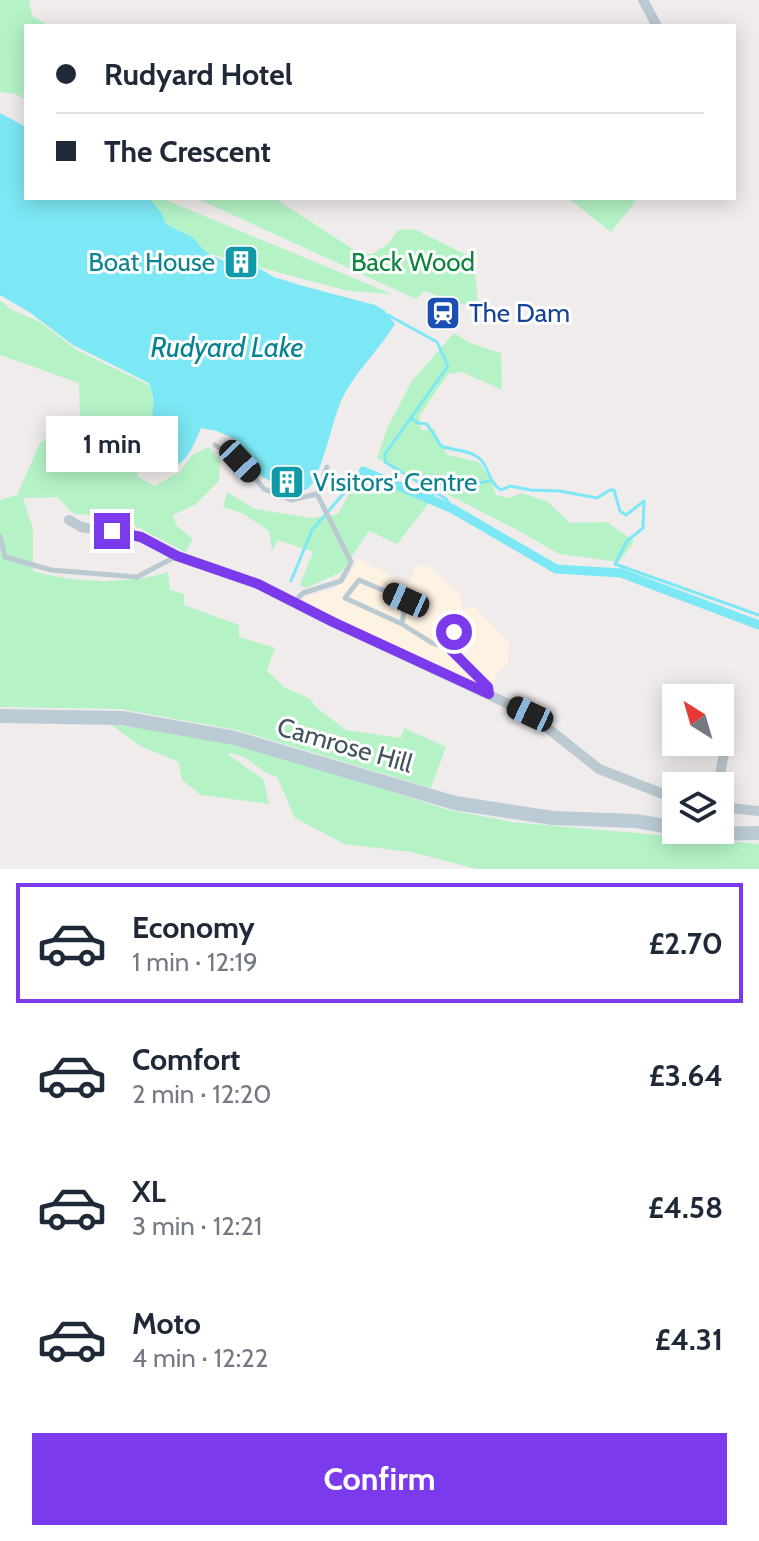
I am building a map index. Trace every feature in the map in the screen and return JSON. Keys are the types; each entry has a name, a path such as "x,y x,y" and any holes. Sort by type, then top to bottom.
{"street":[{"path":"643,0 656,24"},
{"path":"69,520 81,527 141,537 177,556 258,584 530,714 599,769 662,794"},
{"name":"Camrose Hill","path":"0,716 122,718 235,738 455,803 553,818 636,821 662,826"},
{"path":"734,807 757,808"},
{"path":"734,833 759,833"}],"lane":[{"path":"215,445 240,461 264,489 291,500 317,494"},
{"path":"294,602 303,593 341,581 351,562 317,494 327,467"},
{"path":"0,536 5,557 51,570 137,577 177,556"},
{"path":"402,624 406,600 359,580 345,598 397,621 432,643 450,649 488,687 489,694"},
{"path":"450,649 454,632"}],"shaded area":[{"path":"359,559 408,584 417,565 429,566 461,595 462,609 475,607 509,643 508,664 499,670 491,688 483,688 303,603 304,597 332,590 347,579"}],"green space":[{"path":"0,0 29,0 32,16 46,24 24,24 24,99 0,92"},
{"path":"151,200 166,200 392,294 348,291 207,253 192,237 166,224"},
{"name":"Back Wood","path":"200,200 277,200 356,251 372,254 388,244 398,230 414,229 467,255 475,271 478,306 424,291 416,299"},
{"path":"571,200 632,200 635,202 611,232"},
{"path":"0,300 10,309 40,322 77,350 151,386 154,418 144,439 143,457 130,443 138,477 155,486 181,471 192,455 209,447 220,461 219,481 195,505 173,515 176,525 193,539 185,552 116,519 72,513 58,497 23,498 33,529 33,571 100,581 135,579 168,572 170,590 184,594 184,605 239,625 239,637 275,648 267,671 285,688 309,698 346,730 401,738 404,728 446,747 431,788 237,730 120,709 0,707 0,500 17,495 40,443 80,417 79,383 0,355"},
{"path":"454,333 470,343 501,353 502,390 462,372 448,374 419,416 421,430 434,429 447,455 479,462 489,476 496,495 510,498 522,493 548,502 570,523 607,522 634,541 619,562 559,554 377,458 388,426 412,381"},
{"path":"360,475 429,503 397,544 369,531 341,572 306,588 300,585 313,552 278,540 272,551 269,531 242,513 223,507 227,492 255,509 312,518 338,514"},
{"path":"110,724 235,741 445,809 512,822 662,835 662,844 759,844 759,869 477,869 411,852 344,844 295,818 277,777 243,757 226,753 263,779 269,804 201,795 182,780 179,762 140,746"}],"water":[{"name":"Rudyard Lake","path":"0,113 24,126 24,200 151,200 166,224 192,237 207,253 224,261 252,264 274,277 303,286 375,305 384,310 395,324 342,399 317,475 307,489 301,491 265,479 251,464 239,441 201,428 183,461 163,469 146,457 153,405 149,383 73,345 0,295"}],"waterway":[{"path":"388,315 437,342 448,366 385,454 385,462 446,499 453,509"},
{"path":"411,418 427,424 441,446 479,458 501,490 510,486 597,498 614,490 620,511 626,515 644,501 643,528 627,541 615,564 759,615"},
{"path":"291,581 312,530 363,471"},
{"path":"363,471 453,509 556,569 621,573 759,625"},
{"path":"439,486 444,479 468,485 490,481"},
{"path":"431,499 433,495"}],"place":[{"name":"Boat House","path":"241,262"},
{"name":"The Dam","path":"443,313"},
{"name":"Visitors' Centre","path":"287,482"}],"route":[{"path":"112,531 141,537 177,556 258,584 489,694 488,687 450,649 454,632"}]}
